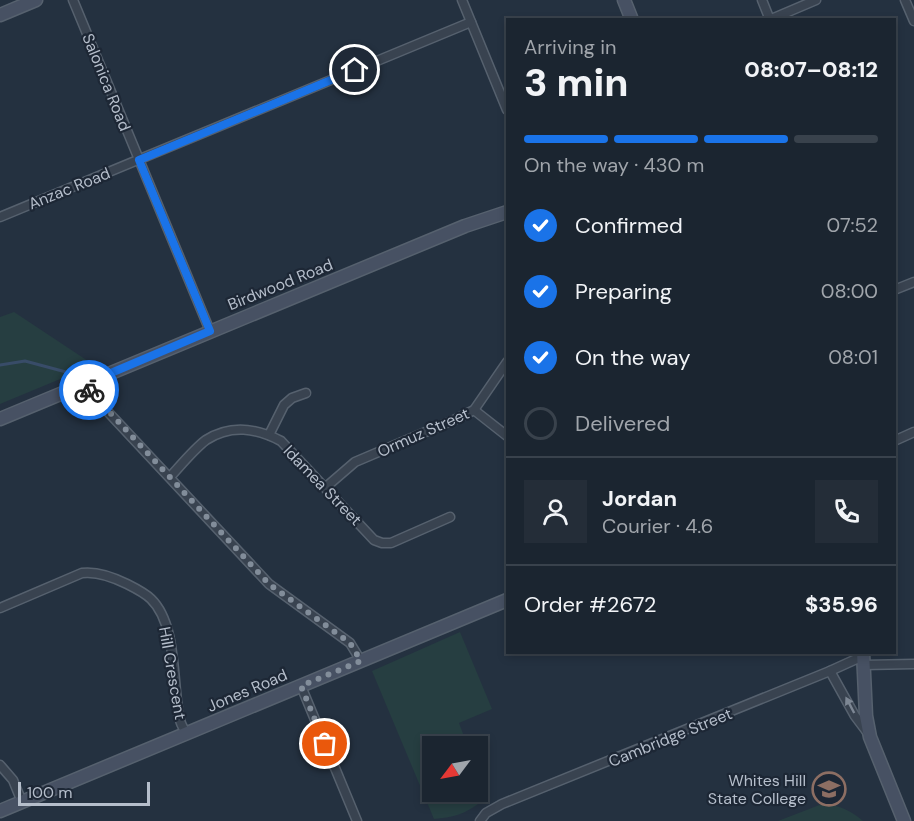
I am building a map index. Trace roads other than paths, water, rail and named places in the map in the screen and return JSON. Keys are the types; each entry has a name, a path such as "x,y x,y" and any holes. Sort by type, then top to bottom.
{"street":[{"path":"0,15 36,0"},
{"name":"Salonica Road","path":"73,0 210,331"},
{"path":"462,0 506,108"},
{"path":"624,0 631,18"},
{"path":"762,0 770,18"},
{"path":"772,18 816,0"},
{"path":"905,0 914,21"},
{"name":"Anzac Road","path":"0,217 471,22"},
{"name":"Birdwood Road","path":"0,418 465,226 506,212"},
{"path":"896,289 914,282"},
{"name":"Ormuz Street","path":"326,487 355,462 474,410 506,363"},
{"path":"85,384 94,397 269,584 350,643 361,661"},
{"path":"269,435 284,405 292,398 306,393"},
{"path":"474,410 506,435"},
{"name":"Idamea Street","path":"170,477 205,441 220,433 237,429 255,430 281,441 374,540 391,543 450,517"},
{"path":"896,440 914,432"},
{"name":"Hill Crescent","path":"0,608 82,573 92,572 115,578 132,586 151,599 166,625 180,721 186,734"},
{"name":"Jones Road","path":"0,811 506,600"},
{"path":"904,821 870,738 866,716 863,658 914,664"},
{"name":"Cambridge Street","path":"480,821 486,813 502,804 863,658"},
{"path":"830,671 870,738"},
{"path":"301,686 357,821"},
{"path":"0,765 12,780 22,801"}],"waterway":[{"path":"0,365 25,361 66,372"}],"place":[{"name":"Whites Hill State College","path":"829,789"}]}
